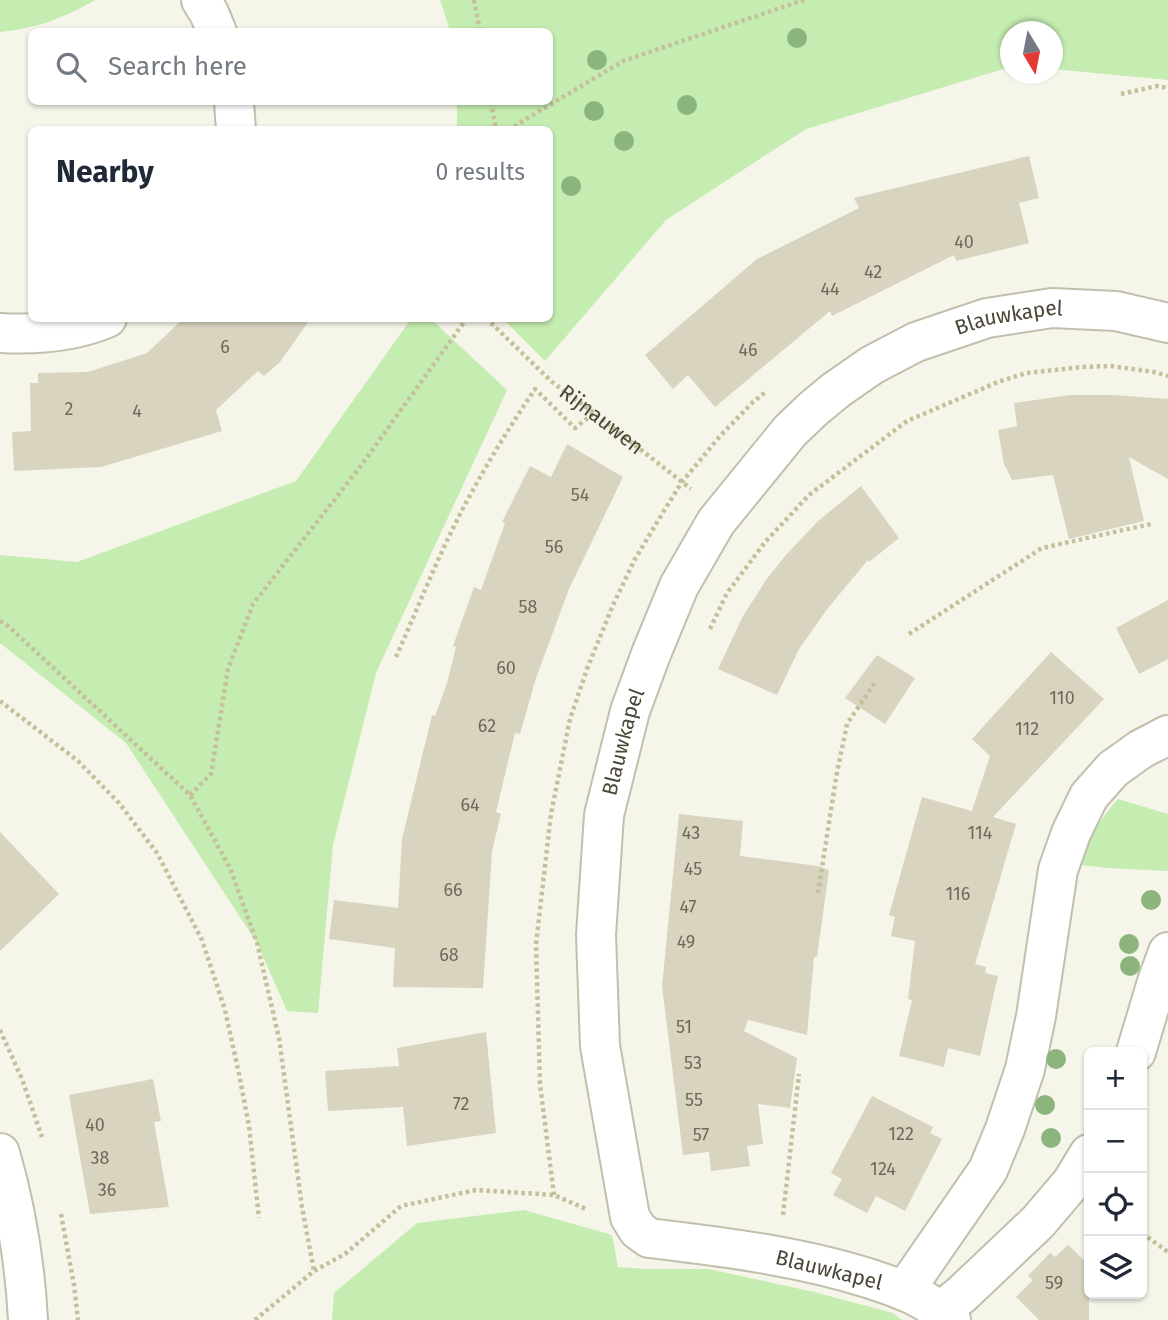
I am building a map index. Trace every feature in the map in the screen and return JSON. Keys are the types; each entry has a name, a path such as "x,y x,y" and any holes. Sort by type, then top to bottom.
{"street":[{"path":"201,0 215,28"},
{"path":"234,105 236,126"},
{"name":"Blauwkapel","path":"1084,1162 1072,1182 1038,1222 961,1295 946,1315 924,1299 905,1290 844,1270 778,1256 649,1238 638,1230 630,1217 600,1046 596,935 604,815 630,711 679,586 722,514 790,431 813,409 872,365 916,342 987,317 1052,308 1116,311 1168,323"},
{"path":"0,333 34,333 67,329 92,322"},
{"name":"Blauwkapel","path":"905,1290 988,1170 1005,1129 1025,1069 1036,1016 1058,870 1071,833 1089,796 1113,769 1140,749 1168,735"},
{"path":"1138,1047 1168,953"},
{"path":"0,1153 18,1227 28,1320"}],"path":[{"path":"474,0 479,28"},
{"path":"553,103 623,61 804,0"},
{"path":"1121,94 1157,86 1168,88"},
{"path":"492,105 495,126"},
{"path":"515,126 550,105"},
{"path":"190,795 211,774 228,669 253,604 363,463 464,322"},
{"name":"Rijnauwen","path":"490,322 552,382 722,514"},
{"path":"705,640 727,593 766,541 809,495 907,421 998,382 1026,373 1111,366 1168,376"},
{"path":"554,1195 540,1084 536,944 551,814 569,719 613,605 635,559 682,482 721,435 772,386"},
{"path":"397,656 449,536 472,491 535,389 575,428 594,413"},
{"path":"909,634 1042,548 1151,524"},
{"path":"0,621 190,795 230,868 257,943 279,1038 302,1207 314,1271"},
{"path":"818,893 847,724 876,681"},
{"path":"0,701 78,761 119,803 157,853 202,940 225,1010 242,1087 259,1219"},
{"path":"778,1256 799,1074"},
{"path":"255,1320 314,1271 345,1254 401,1206 476,1190 554,1195 607,1219 630,1217"},
{"path":"1146,1236 1168,1252"}],"green space":[{"path":"0,0 95,0 49,22 0,32"},
{"path":"440,0 1168,0 1168,80 1063,70 1063,21 1000,21 1000,70 806,129 666,220 545,361 506,322 553,322 553,126 457,126 457,105 553,105 553,28 449,28"},
{"path":"409,322 434,322 507,390 376,673 333,845 318,1013 287,1011 257,943 126,743 0,643 0,555 77,562 296,481"},
{"path":"1118,799 1168,814 1168,871 1081,865 1095,829"},
{"path":"524,1210 612,1235 618,1267 709,1269 814,1292 893,1313 902,1320 332,1320 334,1293 417,1223"}],"building":[{"path":"1029,156 1039,198 1019,203 1029,243 956,261 954,255 832,316 830,311 715,407 688,375 673,389 645,355 757,259 859,208 854,198"},
{"path":"180,322 308,322 280,362 264,376 258,371 216,410 222,431 101,467 14,471 12,432 31,431 30,383 38,383 38,373 88,372 147,353"},
{"path":"1071,395 1168,399 1168,479 1129,457 1144,521 1069,539 1053,475 1012,480 1004,464 998,430 1017,426 1014,403"},
{"path":"567,444 623,477 569,589 536,678 520,734 515,733 496,812 501,814 492,851 483,988 393,987 395,948 329,939 334,900 398,908 402,839 432,715 435,716 447,683 456,647 453,646 474,587 481,590 505,523 502,522 530,466 551,477"},
{"path":"861,486 899,538 869,562 868,560 828,608 799,649 777,695 718,669 743,616 766,580 818,521"},
{"path":"1168,600 1168,659 1139,674 1116,628"},
{"path":"1051,652 1104,699 993,817 1016,824 975,964 986,967 985,973 998,976 980,1056 948,1048 944,1067 899,1056 912,1000 908,999 915,941 891,936 895,917 889,915 922,797 972,811 990,756 972,739"},
{"path":"877,655 915,678 885,724 845,698"},
{"path":"679,814 743,821 740,856 818,866 829,870 817,957 814,957 807,1035 748,1020 744,1031 797,1058 790,1108 758,1104 763,1144 747,1146 750,1166 711,1171 709,1152 683,1155 662,986"},
{"path":"0,832 59,894 0,951"},
{"path":"486,1032 496,1133 407,1146 403,1107 328,1111 325,1071 399,1066 397,1048"},
{"path":"153,1079 161,1121 154,1122 169,1207 90,1214 69,1095"},
{"path":"872,1096 933,1127 930,1133 942,1139 905,1211 876,1196 867,1213 833,1195 842,1179 831,1173"},
{"path":"1068,1245 1084,1260 1084,1299 1089,1299 1089,1320 1039,1320 1016,1297 1033,1280 1028,1276 1050,1253 1055,1257"}]}
